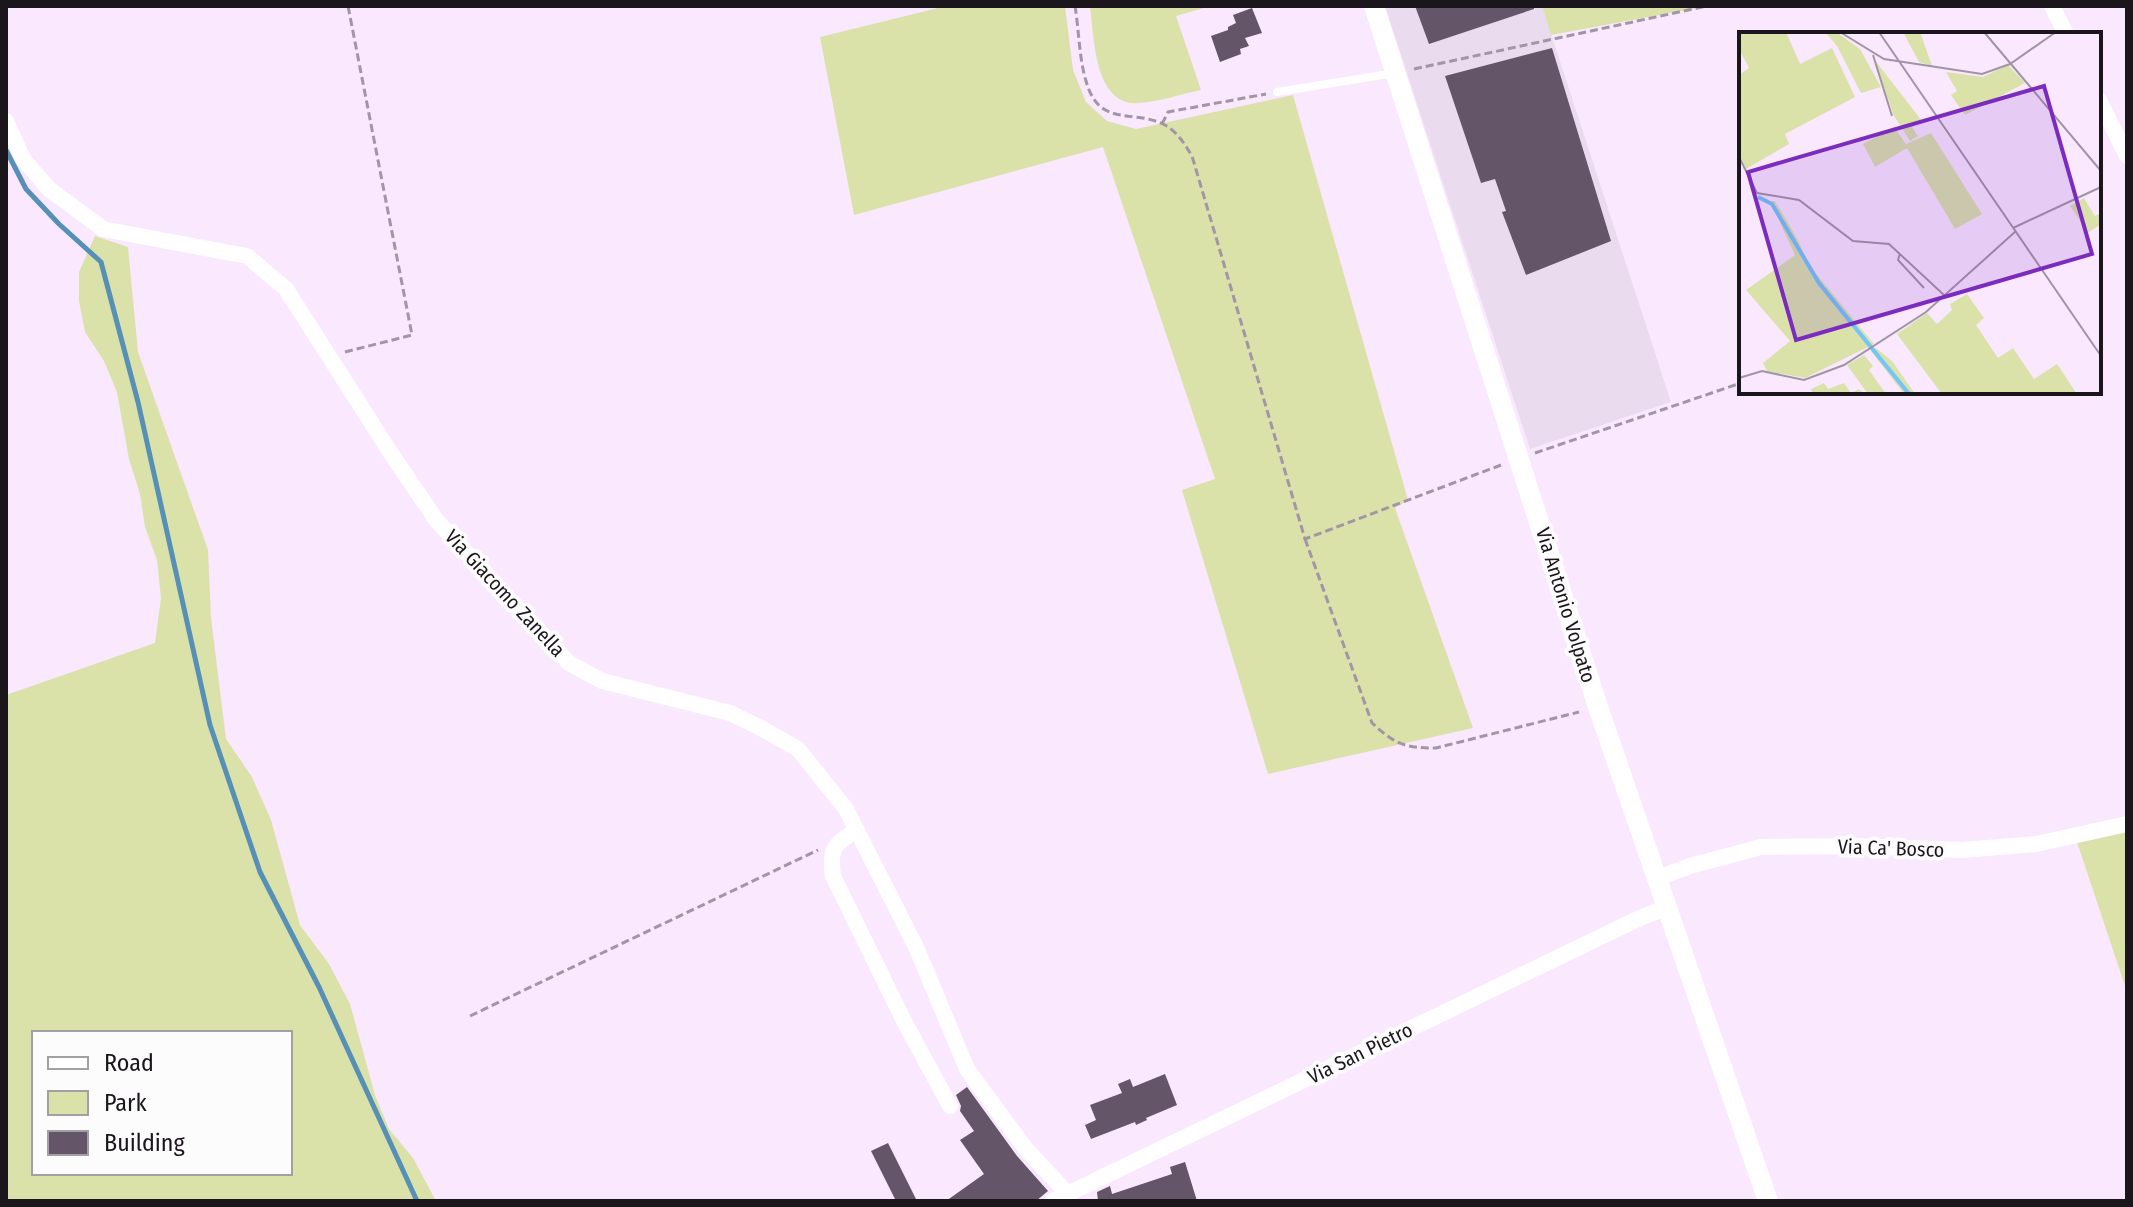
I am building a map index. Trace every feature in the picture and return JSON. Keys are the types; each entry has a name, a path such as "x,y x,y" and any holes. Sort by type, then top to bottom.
{"street":[{"name":"Via Antonio Volpato","path":"1374,6 1598,707 1768,1201"},
{"path":"2052,6 2065,32"},
{"path":"2101,104 2127,156"},
{"name":"Via Giacomo Zanella","path":"6,121 23,159 49,189 103,229 247,256 286,289 437,521 569,663 602,681 730,713 798,749 846,809 917,949 967,1069 1060,1197"},
{"name":"Via Ca' Bosco","path":"1658,878 1761,847 1962,850 2036,844 2127,824"},
{"path":"857,830 839,840 832,852 833,876 950,1106"},
{"name":"Via San Pietro","path":"1060,1197 1611,931 1668,907"}],"lane":[{"path":"1277,92 1395,73"}],"path":[{"path":"329,356 412,335 348,6"},
{"path":"1075,6 1086,83 1098,104 1114,115 1162,124 1180,136 1192,156 1305,539 1372,723 1389,739 1412,748 1436,748 1598,707"},
{"path":"1395,73 1707,6"},
{"path":"1162,124 1168,112 1277,92"},
{"path":"1305,539 1520,458 1739,384"},
{"path":"470,1016 839,840"}],"shaded area":[{"path":"1385,6 1542,6 1671,402 1530,449"}],"green space":[{"path":"946,6 1065,6 1073,70 1086,102 1107,121 1136,129 1293,95 1408,500 1395,508 1473,728 1268,774 1182,490 1215,479 1103,147 854,215 820,37"},
{"path":"1090,6 1211,6 1176,16 1201,90 1139,103 1124,101 1113,94 1099,67"},
{"path":"1542,6 1708,6 1551,35"},
{"path":"95,236 128,247 138,352 208,550 211,618 226,739 252,777 271,820 300,925 329,964 350,1004 375,1095 389,1129 413,1158 436,1201 6,1201 6,695 155,643 161,598 157,560 145,527 117,392 104,361 85,332 79,301 79,272"},
{"path":"2127,830 2127,992 2077,842"}],"building":[{"path":"1415,6 1534,6 1534,9 1429,44"},
{"path":"1252,8 1262,33 1245,38 1249,46 1240,49 1241,54 1220,62 1211,36 1228,30 1236,23 1233,15"},
{"path":"1552,48 1611,241 1526,275 1502,212 1506,211 1495,179 1481,183 1445,76"},
{"path":"1165,1074 1177,1105 1136,1125 1135,1122 1091,1139 1085,1125 1096,1120 1090,1105 1122,1093 1118,1084 1130,1079 1133,1087"},
{"path":"967,1087 1017,1156 1048,1191 1036,1201 946,1201 984,1174 960,1140 974,1131 960,1111 956,1095"},
{"path":"888,1143 917,1201 896,1201 871,1151"},
{"path":"1185,1162 1197,1201 1098,1201 1097,1192 1110,1186 1112,1194 1172,1174 1170,1167"}],"waterway":[{"path":"6,150 26,189 101,262 138,402 210,725 260,872 319,987 417,1201"}]}
